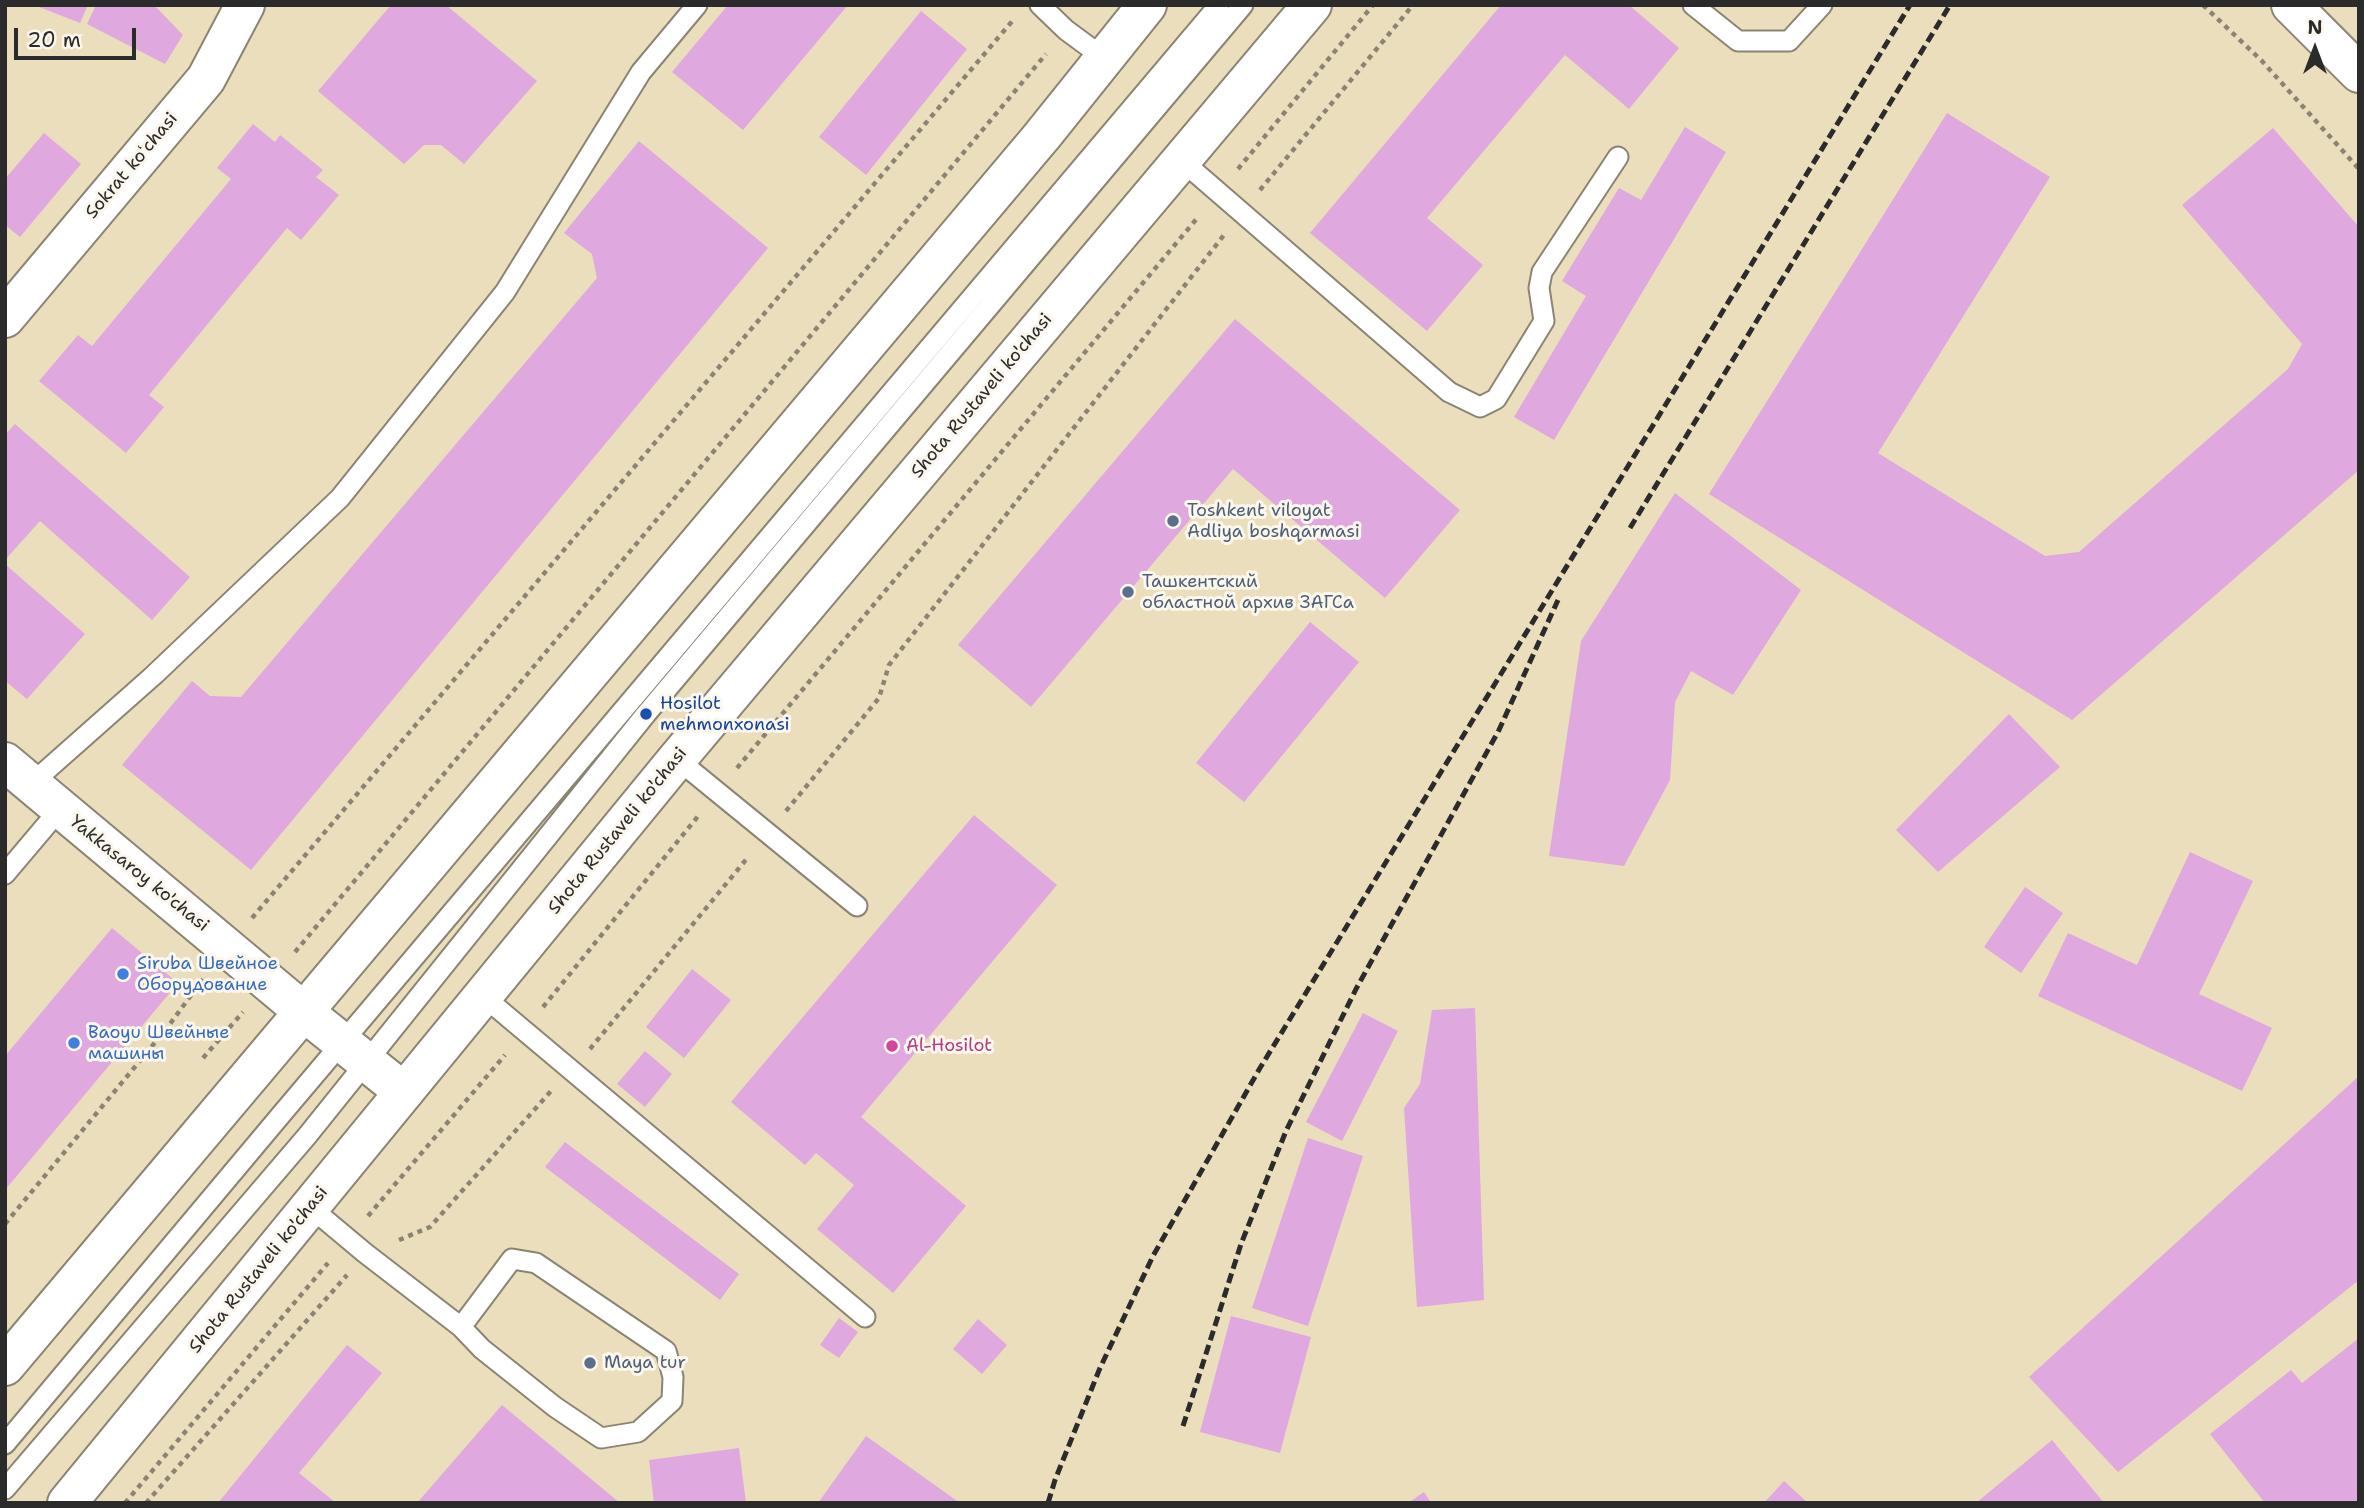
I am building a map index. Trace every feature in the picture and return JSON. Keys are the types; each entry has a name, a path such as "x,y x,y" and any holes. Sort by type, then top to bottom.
{"main road":[{"name":"Sokrat koʻchasi","path":"5,318 206,79 245,5"},
{"path":"5,1366 1033,146 1147,5"},
{"name":"Shota Rustaveli ko'chasi","path":"67,1503 677,759 1312,5"},
{"path":"2291,5 2359,73"},
{"name":"Yakkasaroy ko'chasi","path":"18,772 304,1012 404,1092"}],"lane":[{"path":"18,772 154,675 340,498 505,292 641,72 697,5"},
{"path":"1040,5 1066,30 1104,58"},
{"path":"5,1489 307,1136 355,1053 1219,5"},
{"path":"5,1444 355,1053 646,714 1243,5"},
{"path":"1693,5 1738,41 1789,41 1822,5"},
{"path":"1181,160 1449,392 1480,407 1496,400 1544,321 1539,288 1542,272 1618,157"},
{"path":"677,759 769,831 857,906"},
{"path":"5,874 60,809"},
{"path":"483,996 865,1317"},
{"path":"310,1207 348,1240 461,1327 482,1349 601,1438 638,1432 672,1401 673,1377 666,1351 536,1264 512,1259 461,1327"}],"path":[{"path":"125,1503 525,1030 718,791 1373,5"},
{"path":"146,1503 365,1253 430,1227 572,1070 879,698 889,665 1242,212 1413,5"},
{"path":"2203,5 2262,61 2359,169"},
{"path":"5,1224 167,1028 227,947 1017,16"},
{"path":"203,1058 1066,30"}],"building":[{"path":"34,5 88,5 80,23"},
{"path":"96,5 154,5 183,35 165,64 87,24"},
{"path":"391,5 446,5 537,81 464,164 441,145 424,145 404,164 318,91"},
{"path":"728,5 848,5 743,130 672,72"},
{"path":"1501,5 1629,5 1679,48 1629,109 1565,55 1427,218 1483,265 1427,331 1310,233"},
{"path":"921,11 967,49 866,175 819,137"},
{"path":"1947,113 2050,177 1878,453 2045,556 2079,552 2288,369 2302,344 2182,205 2273,128 2359,227 2359,470 2072,720 1709,494"},
{"path":"253,124 275,142 280,135 323,170 316,177 339,195 301,240 287,228 149,395 164,407 126,453 39,381 78,335 92,346 231,179 217,168"},
{"path":"1685,127 1726,152 1554,440 1514,417 1586,296 1562,281 1619,188 1641,200"},
{"path":"44,133 81,164 20,237 5,225 5,179"},
{"path":"639,141 768,248 251,870 122,765 192,681 210,696 241,697 597,278 592,254 564,233"},
{"path":"1235,319 1460,510 1385,598 1233,469 1031,707 958,645"},
{"path":"15,424 190,577 152,620 40,521 5,560 5,435"},
{"path":"1675,493 1801,590 1733,695 1691,671 1675,702 1670,780 1624,866 1549,856 1581,641"},
{"path":"5,564 85,634 27,699 5,681"},
{"path":"1310,622 1359,662 1244,802 1196,763"},
{"path":"2009,714 2060,767 1938,872 1896,830"},
{"path":"974,815 1057,885 861,1117 966,1206 893,1293 817,1229 854,1185 816,1153 805,1165 731,1102"},
{"path":"2190,852 2253,881 2199,994 2272,1028 2242,1091 2038,996 2068,933 2137,965"},
{"path":"2025,887 2063,913 2021,973 1984,947"},
{"path":"112,928 178,983 5,1190 5,1056"},
{"path":"692,969 731,1000 684,1058 646,1027"},
{"path":"1475,1008 1484,1300 1417,1307 1404,1108 1420,1084 1432,1010"},
{"path":"1363,1013 1398,1031 1342,1141 1306,1122"},
{"path":"645,1051 672,1074 645,1107 617,1084"},
{"path":"2359,1076 2359,1280 2118,1472 2029,1377"},
{"path":"1308,1138 1363,1156 1308,1326 1252,1308"},
{"path":"565,1142 739,1274 720,1300 545,1167"},
{"path":"1231,1316 1311,1337 1280,1453 1200,1432"},
{"path":"839,1318 858,1332 839,1358 820,1345"},
{"path":"978,1319 1007,1345 982,1374 953,1349"},
{"path":"2359,1338 2359,1503 2265,1503 2210,1434 2291,1370 2302,1383"},
{"path":"347,1345 382,1373 299,1473 336,1503 218,1503"},
{"path":"502,1405 620,1503 417,1503"},
{"path":"866,1436 960,1503 818,1503"},
{"path":"2052,1440 2104,1503 1976,1503"},
{"path":"739,1448 746,1503 654,1503 649,1460"},
{"path":"1784,1481 1808,1503 1764,1503"},
{"path":"1424,1492 1431,1503 1408,1503"}],"railway":[{"path":"1048,1503 1100,1368 1153,1256 1260,1068 1910,5"},
{"path":"1630,528 1950,5"},
{"path":"1183,1426 1241,1244 1286,1131 1356,989 1499,730 1558,600"}],"place":[{"name":"Toshkent viloyat Adliya boshqarmasi","path":"1173,521"},
{"name":"Ташкентский областной архив ЗАГСа","path":"1128,592"},
{"name":"Hosilot mehmonxonasi","path":"646,714"},
{"name":"Siruba Швейное Оборудование","path":"123,974"},
{"name":"Baoyu Швейные машины","path":"74,1043"},
{"name":"Al-Hosilot","path":"892,1046"},
{"name":"Maya tur","path":"590,1363"}]}
